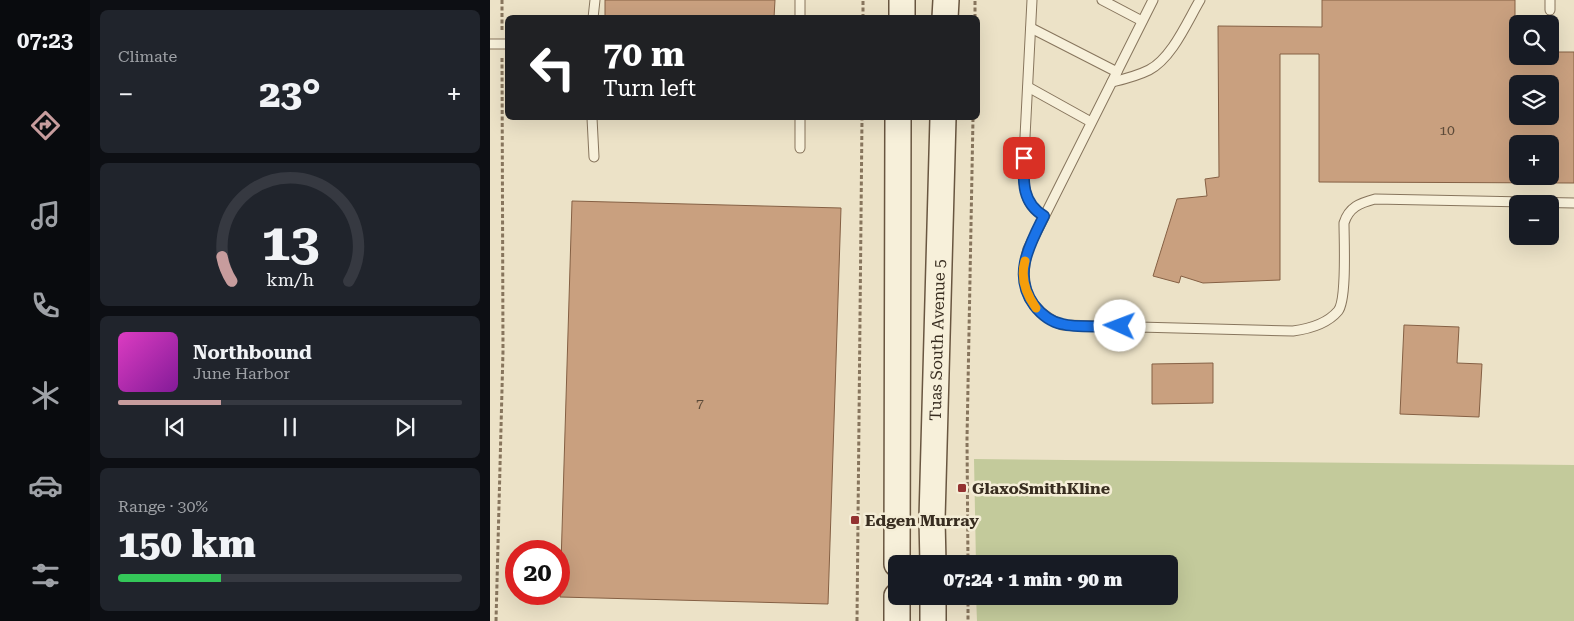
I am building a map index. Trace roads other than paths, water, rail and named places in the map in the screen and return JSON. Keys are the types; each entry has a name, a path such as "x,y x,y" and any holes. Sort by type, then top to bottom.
{"main road":[{"path":"902,0 902,15"},
{"path":"945,15 946,0"},
{"path":"897,555 898,120"},
{"name":"Tuas South Avenue 5","path":"933,555 932,519 943,120"},
{"path":"897,605 897,621"},
{"path":"933,605 933,621"}],"lane":[{"path":"593,15 595,0"},
{"path":"800,0 800,15"},
{"path":"1032,0 1023,176 1028,201 1035,210 1044,216"},
{"path":"1102,0 1142,21"},
{"path":"1153,0 1028,249 1024,264 1024,279 1028,296 1039,311 1049,319 1062,324 1306,330 1325,322 1338,311 1343,299 1344,223 1347,213 1354,206 1375,199 1574,203"},
{"path":"1112,82 1133,77 1151,69 1164,59 1200,0"},
{"path":"1030,28 1116,72"},
{"path":"490,44 505,44"},
{"path":"1028,87 1091,122"},
{"path":"592,120 594,158"},
{"path":"800,120 800,148"}],"place":[{"name":"GlaxoSmithKline","path":"962,488"},
{"name":"Edgen Murray","path":"855,520"}]}
